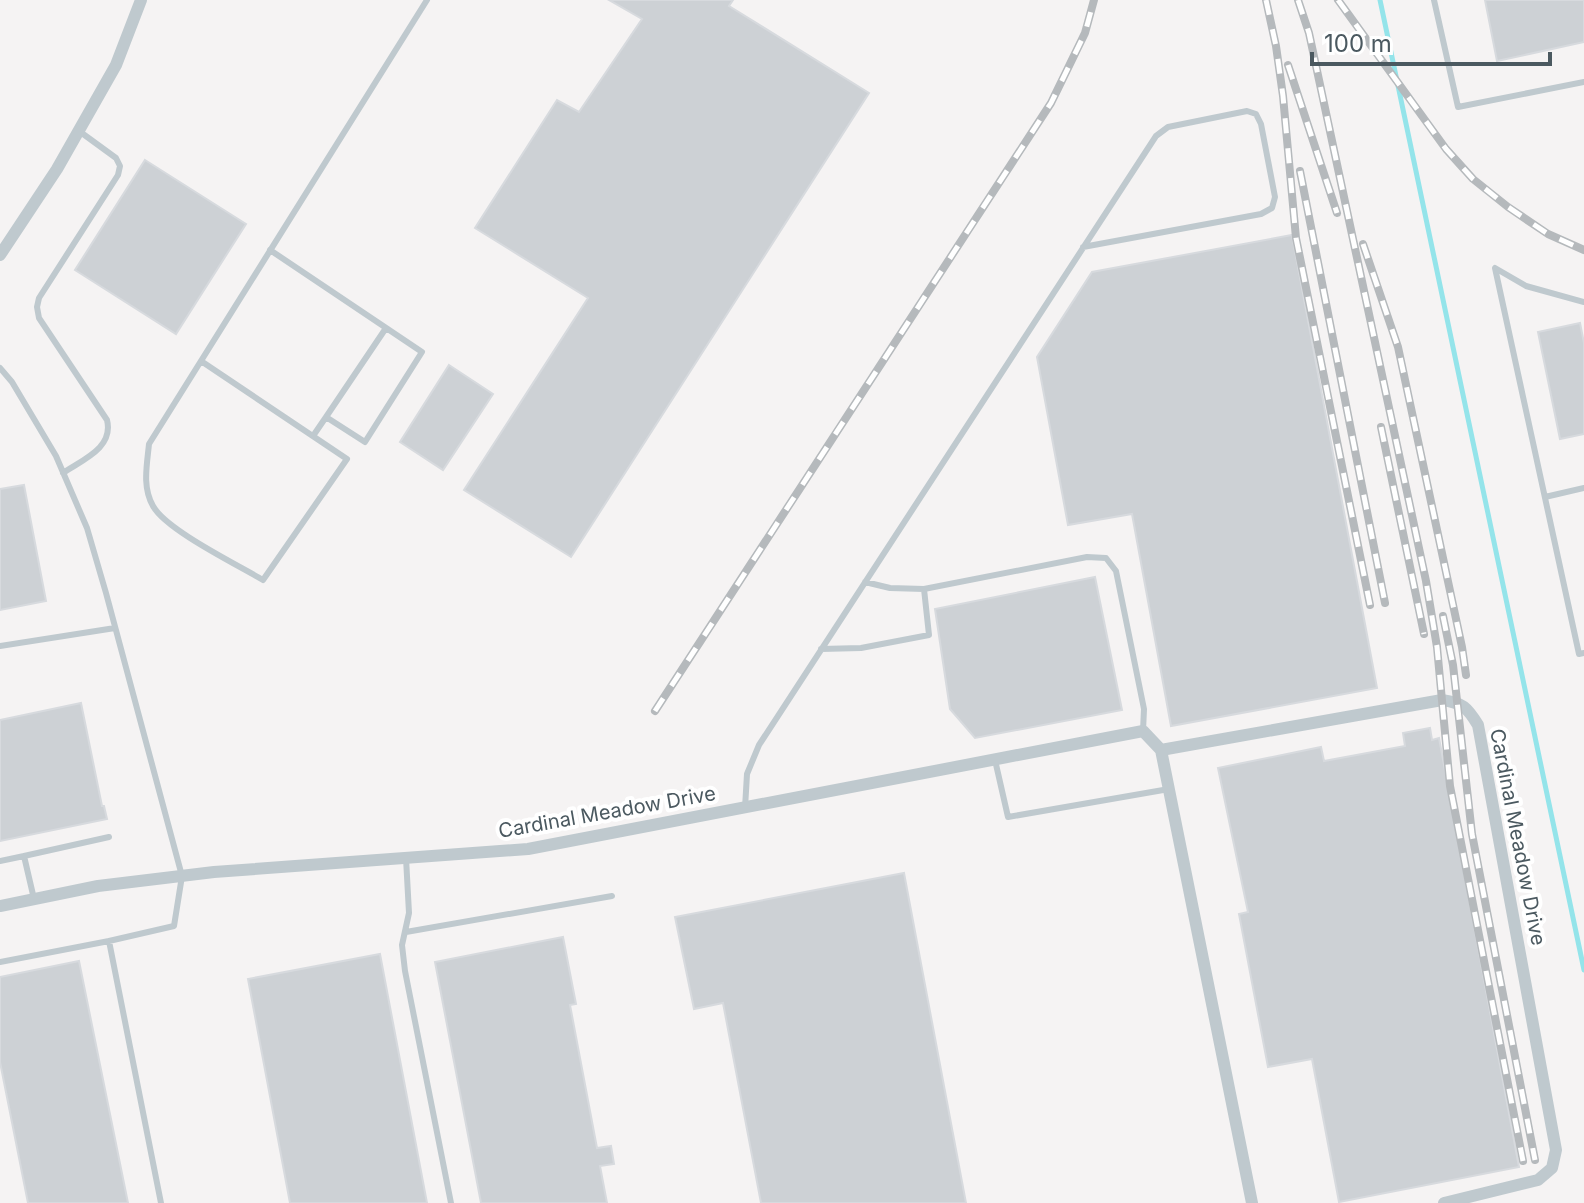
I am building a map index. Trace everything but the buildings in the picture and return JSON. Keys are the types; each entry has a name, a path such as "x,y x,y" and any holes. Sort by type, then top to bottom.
{"street":[{"path":"0,255 57,169 116,65 141,0"},
{"name":"Cardinal Meadow Drive","path":"1161,750 1442,700 1457,702 1468,709 1478,725 1556,1150 1552,1168 1538,1180 1444,1203"},
{"path":"1143,731 1161,750 1252,1203"},
{"name":"Cardinal Meadow Drive","path":"0,906 98,886 214,872 528,849 1143,731"}],"lane":[{"path":"201,361 347,459 263,580 178,531 153,507 145,480 149,444 427,0"},
{"path":"1434,0 1458,107 1584,82"},
{"path":"745,808 747,774 759,745 1083,247 1156,136 1168,127 1247,111 1256,114 1261,124 1275,197 1272,208 1261,214 1083,247"},
{"path":"63,473 97,450 106,441 109,430 107,420 39,318 37,307 39,298 118,175 120,166 116,158 79,131"},
{"path":"270,250 422,352 365,442 326,417"},
{"path":"1584,302 1526,286 1495,268 1579,654 1584,653"},
{"path":"313,436 386,328"},
{"path":"0,368 12,382 56,456 87,528 182,876 174,926 0,962"},
{"path":"1545,497 1584,488"},
{"path":"865,582 890,588 924,589 1087,557 1106,558 1116,571 1144,709 1143,731"},
{"path":"821,649 861,648 929,635 924,589"},
{"path":"0,646 115,628"},
{"path":"995,760 1008,817 1169,789"},
{"path":"0,861 109,837"},
{"path":"24,856 34,899"},
{"path":"406,858 409,913 402,945 405,971 451,1203"},
{"path":"406,932 612,896"},
{"path":"109,941 161,1203"}],"waterway":[{"path":"1380,0 1584,970"}],"railway":[{"path":"655,711 1051,103 1085,33 1094,0"},
{"path":"1266,0 1283,96 1296,238 1370,605"},
{"path":"1298,0 1309,33 1426,581 1437,647 1450,786 1523,1161"},
{"path":"1338,0 1446,149 1473,179 1548,234 1584,250"},
{"path":"1288,65 1337,213"},
{"path":"1300,171 1385,603"},
{"path":"1363,244 1398,347 1466,675"},
{"path":"1381,427 1424,634"},
{"path":"1443,616 1453,665 1472,834 1535,1160"}]}
